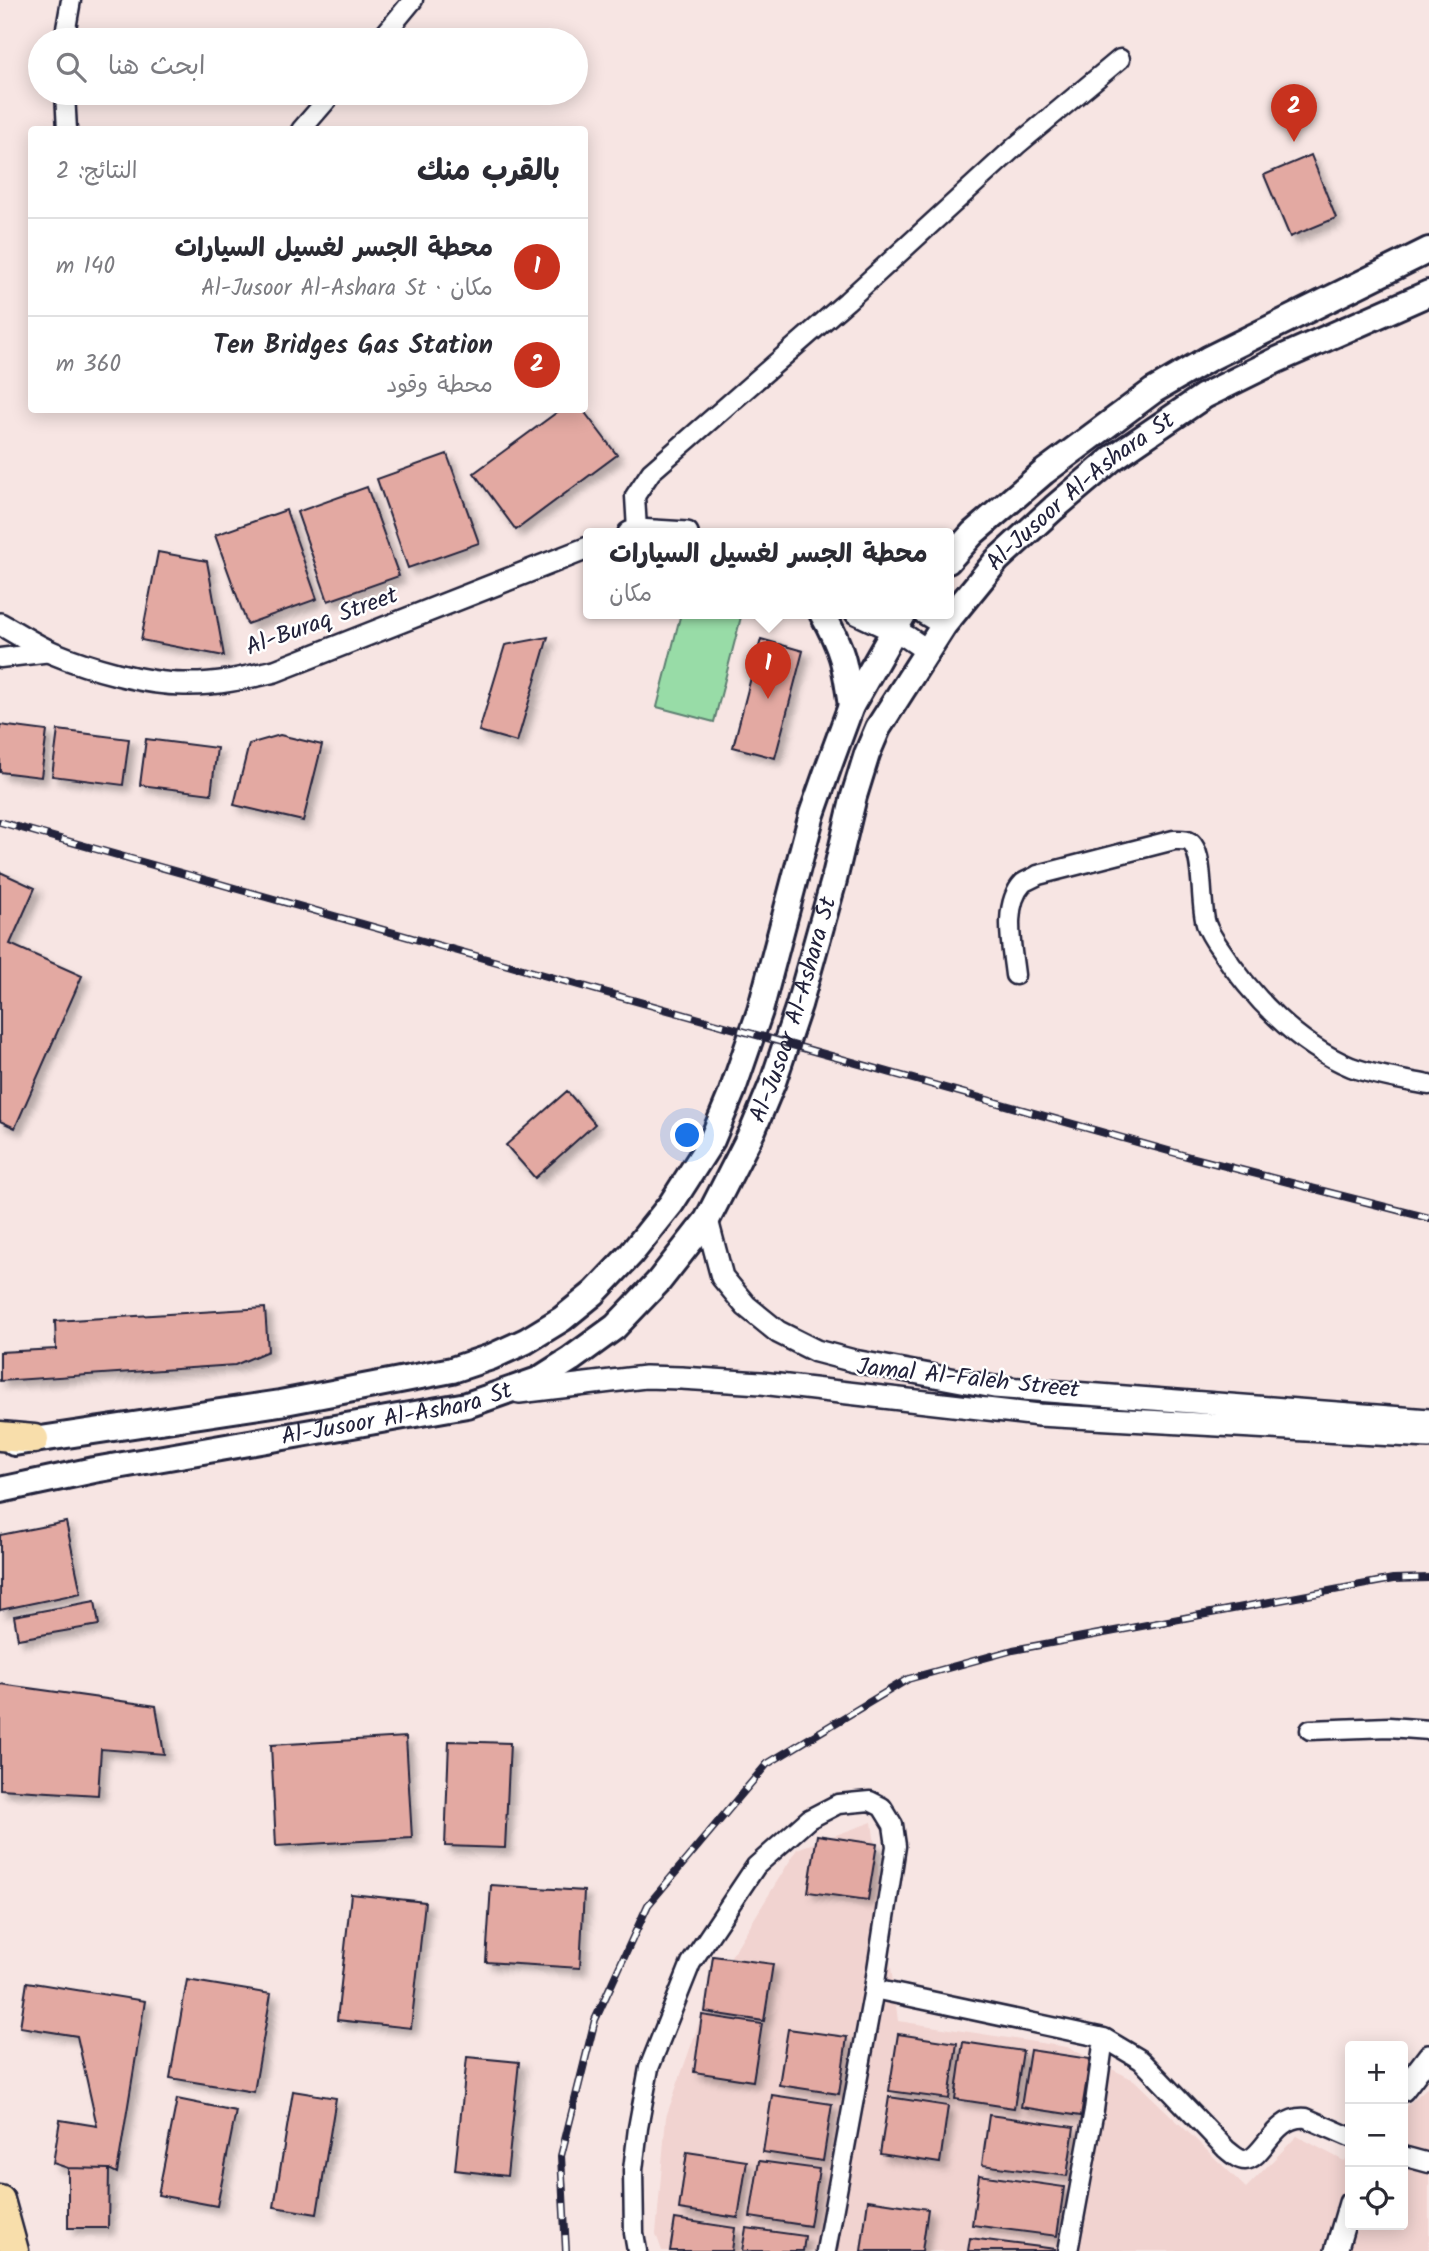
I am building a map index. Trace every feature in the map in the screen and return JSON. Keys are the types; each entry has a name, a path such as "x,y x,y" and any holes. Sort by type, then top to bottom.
{"highway":[{"path":"0,1436 34,1439"},
{"path":"0,2200 14,2251"}],"main road":[{"name":"Al-Jusoor Al-Ashara St","path":"954,554 972,533 1044,472 1153,391 1208,359 1429,250"},
{"name":"Al-Jusoor Al-Ashara St","path":"954,601 1054,508 1113,458 1192,404 1277,360 1429,293"},
{"path":"954,540 972,533"},
{"path":"826,619 838,640 844,658 851,706"},
{"name":"Al-Jusoor Al-Ashara St","path":"0,1490 94,1470 454,1408 538,1380 615,1327 659,1281 707,1220 753,1130 773,1082 799,1005 867,754 878,729 926,650 934,619"},
{"name":"Al-Jusoor Al-Ashara St","path":"0,1446 281,1403 452,1370 491,1357 526,1340 562,1318 594,1293 631,1254 671,1204 717,1128 760,1011 812,814 851,706 899,622"}],"street":[{"path":"66,28 71,0"},
{"path":"390,28 413,0"},
{"path":"633,528 635,496 651,472 847,301 1017,145 1120,59"},
{"path":"66,105 67,126"},
{"path":"304,126 323,105"},
{"name":"Al-Buraq Street","path":"0,624 51,652 131,677 183,685 230,681 275,671 583,550"},
{"path":"899,622 926,650"},
{"path":"0,658 51,652"},
{"path":"1015,975 1009,924 1012,907 1023,884 1038,876 1174,840 1187,840 1193,845 1197,855 1206,923 1212,936 1230,964 1283,1025 1322,1052 1352,1067 1429,1085"},
{"name":"Jamal Al-Faleh Street","path":"707,1220 722,1277 746,1306 778,1332 816,1351 854,1362 994,1387 1429,1420"},
{"name":"Jamal Al-Faleh Street","path":"503,1393 645,1377 681,1377 774,1384 1039,1415 1429,1437"},
{"path":"1310,1730 1389,1727 1429,1730"},
{"path":"638,2251 634,2233 633,2170 649,2068 691,1963 756,1866 809,1819 838,1804 870,1801 882,1807 893,1825 895,1846 874,1989 826,2251"},
{"path":"874,1989 1104,2038 1141,2060 1226,2149 1243,2160 1251,2158 1282,2124 1299,2117 1345,2135"},
{"path":"1068,2251 1094,2110 1104,2038"},
{"path":"1408,2083 1429,2056"},
{"path":"1408,2157 1429,2163"},
{"path":"1336,2251 1345,2220"}],"shaded area":[{"path":"872,1822 898,2021 1067,2047 1134,2080 1246,2188 1297,2136 1345,2160 1345,2230 1408,2230 1408,2105 1429,2086 1429,2251 662,2251 656,2234 666,2117 711,1989 797,1849"}],"green space":[{"path":"679,619 740,619 714,722 657,707"}],"building":[{"path":"1311,155 1336,218 1290,237 1264,175"},
{"path":"556,413 585,413 617,455 516,530 474,473"},
{"path":"447,454 479,543 408,568 377,479"},
{"path":"367,487 399,576 328,601 297,512"},
{"path":"286,510 317,599 247,624 215,535"},
{"path":"158,552 207,561 224,656 141,640"},
{"path":"548,637 517,742 479,731 505,645"},
{"path":"761,639 803,651 775,758 733,747"},
{"path":"0,725 47,731 41,777 0,772"},
{"path":"58,730 129,739 123,785 52,776"},
{"path":"280,735 322,745 303,821 234,805 249,744"},
{"path":"146,739 217,748 211,794 140,785"},
{"path":"0,872 35,888 10,944 82,976 15,1128 0,1121"},
{"path":"567,1091 595,1124 535,1178 506,1145"},
{"path":"265,1308 268,1351 235,1365 0,1381 0,1352 56,1349 55,1321"},
{"path":"66,1522 81,1593 0,1610 0,1535"},
{"path":"95,1601 99,1625 18,1639 14,1616"},
{"path":"0,1684 156,1706 164,1754 101,1749 98,1795 0,1789"},
{"path":"406,1737 412,1838 276,1846 271,1745"},
{"path":"449,1741 510,1743 505,1848 445,1846"},
{"path":"817,1835 877,1844 868,1900 808,1892"},
{"path":"491,1885 584,1891 580,1968 486,1962"},
{"path":"351,1894 425,1902 411,2028 337,2020"},
{"path":"713,1956 773,1964 764,2021 705,2012"},
{"path":"187,1980 271,1994 254,2092 170,2078"},
{"path":"27,1982 145,2001 117,2173 109,2169 68,2168 53,2163 60,2120 97,2126 77,2036 20,2027"},
{"path":"702,2015 762,2024 753,2081 694,2072"},
{"path":"788,2029 847,2037 839,2094 779,2085"},
{"path":"898,2034 957,2043 949,2099 889,2091"},
{"path":"963,2042 1023,2051 1014,2108 955,2099"},
{"path":"1030,2050 1090,2059 1081,2116 1021,2107"},
{"path":"467,2057 519,2062 507,2176 455,2170"},
{"path":"293,2091 336,2098 317,2214 274,2207"},
{"path":"772,2095 832,2104 823,2161 763,2152"},
{"path":"889,2097 948,2106 940,2163 880,2154"},
{"path":"177,2099 236,2111 217,2206 158,2195"},
{"path":"989,2115 1074,2127 1067,2176 982,2165"},
{"path":"687,2152 747,2161 738,2218 679,2209"},
{"path":"759,2161 819,2169 810,2226 750,2217"},
{"path":"68,2168 109,2169 108,2228 68,2228"},
{"path":"979,2175 1064,2187 1057,2236 972,2225"},
{"path":"868,2200 928,2209 922,2251 861,2251"},
{"path":"675,2219 735,2228 732,2251 670,2251"},
{"path":"746,2228 805,2236 803,2251 742,2251"},
{"path":"970,2238 1055,2249 1055,2251 968,2251"}],"railway":[{"path":"0,822 1190,1157 1429,1218"},
{"path":"566,2251 561,2156 595,2020 648,1905 767,1764 908,1679 1013,1650 1393,1579 1429,1578"}],"place":[{"name":"Ten Bridges Gas Station","path":"1294,142"},
{"name":"محطة الجسر لغسيل السيارات","path":"768,699"}]}
